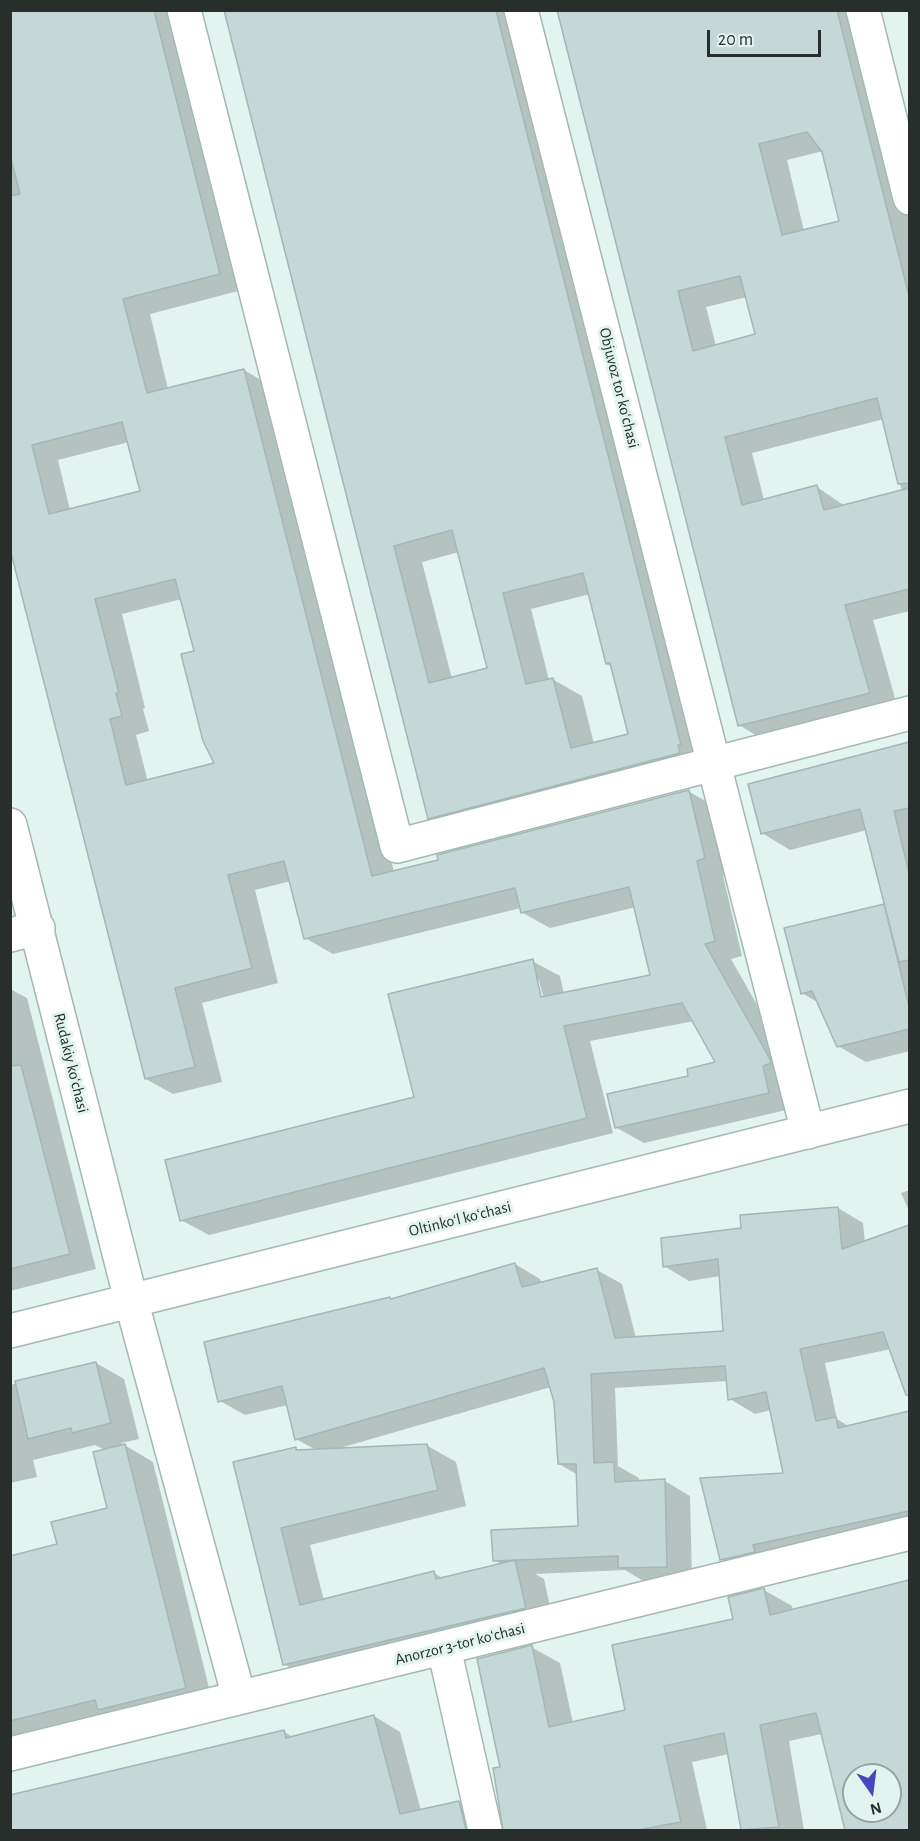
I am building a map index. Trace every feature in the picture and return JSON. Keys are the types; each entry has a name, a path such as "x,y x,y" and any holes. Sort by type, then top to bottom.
{"street":[{"path":"184,10 397,846 909,714"},
{"name":"Objuvoz tor koʻchasi","path":"521,10 716,765 808,1132"},
{"path":"863,10 909,198"},
{"name":"Rudakiy koʻchasi","path":"10,825 24,932 131,1300 239,1697"},
{"name":"Oltinkoʻl koʻchasi","path":"10,1331 909,1106"},
{"name":"Anorzor 3-tor koʻchasi","path":"10,1754 909,1533"},
{"path":"444,1648 485,1830"}],"building":[{"path":"10,10 154,10 220,274 123,299 147,393 244,369 372,876 438,860 437,855 689,790 705,858 697,861 715,941 705,944 770,1059 771,1063 763,1066 769,1093 615,1128 607,1094 688,1076 687,1069 715,1062 682,1003 564,1026 587,1118 180,1221 165,1160 414,1097 388,994 533,959 541,997 650,975 629,887 521,913 515,888 304,939 284,861 228,875 252,968 175,988 195,1067 145,1079 10,549 10,196 20,194 10,155","holes":["122,422 140,491 49,514 32,445","175,579 194,651 181,654 203,741 214,763 126,785 110,719 122,716 116,693 119,693 95,599"]},
{"path":"224,10 496,10 681,745 678,745 680,753 428,819","holes":["452,530 487,668 429,683 394,546","583,573 606,664 610,663 628,734 571,748 553,678 526,684 503,593"]},
{"path":"557,10 837,10 909,296 909,483 898,484 877,398 725,437 742,505 817,485 824,510 909,488 909,589 845,605 870,693 738,726","holes":["807,132 822,152 839,221 782,235 759,144","740,276 755,334 693,351 678,291"]},
{"path":"909,742 909,808 894,811 909,873 909,960 899,962 860,809 761,834 748,784"},
{"path":"884,904 909,1006 909,1029 837,1047 812,991 801,994 784,928"},
{"path":"21,1065 70,1254 10,1269 10,1066"},
{"path":"838,1207 842,1249 909,1225 909,1395 906,1395 883,1332 800,1349 816,1421 836,1417 838,1428 909,1411 909,1511 753,1545 755,1552 720,1560 700,1478 783,1473 766,1392 728,1400 725,1366 591,1374 594,1463 614,1462 615,1482 665,1479 667,1567 618,1568 618,1556 493,1561 491,1530 578,1526 576,1464 558,1464 554,1402 544,1368 295,1440 282,1386 218,1402 204,1342 390,1297 391,1299 515,1263 522,1287 597,1268 615,1338 723,1331 718,1259 663,1267 661,1238 741,1228 740,1215"},
{"path":"96,1362 111,1423 72,1433 71,1428 28,1439 15,1381"},
{"path":"125,1444 186,1688 98,1710 95,1700 10,1721 10,1556 57,1544 51,1522 107,1508 93,1452"},
{"path":"427,1444 438,1490 281,1528 300,1605 434,1571 436,1579 515,1560 526,1608 283,1665 233,1462 296,1447 296,1450"},
{"path":"909,1580 909,1830 845,1830 843,1823 902,1823 902,1763 842,1763 842,1818 816,1713 760,1725 779,1827 741,1830 724,1733 664,1746 681,1822 638,1830 503,1830 493,1768 500,1767 477,1659 532,1645 549,1727 625,1710 612,1645 733,1619 728,1597 764,1588 770,1615"},
{"path":"374,1715 400,1814 459,1801 466,1830 10,1830 10,1795 284,1730 286,1738"}]}
